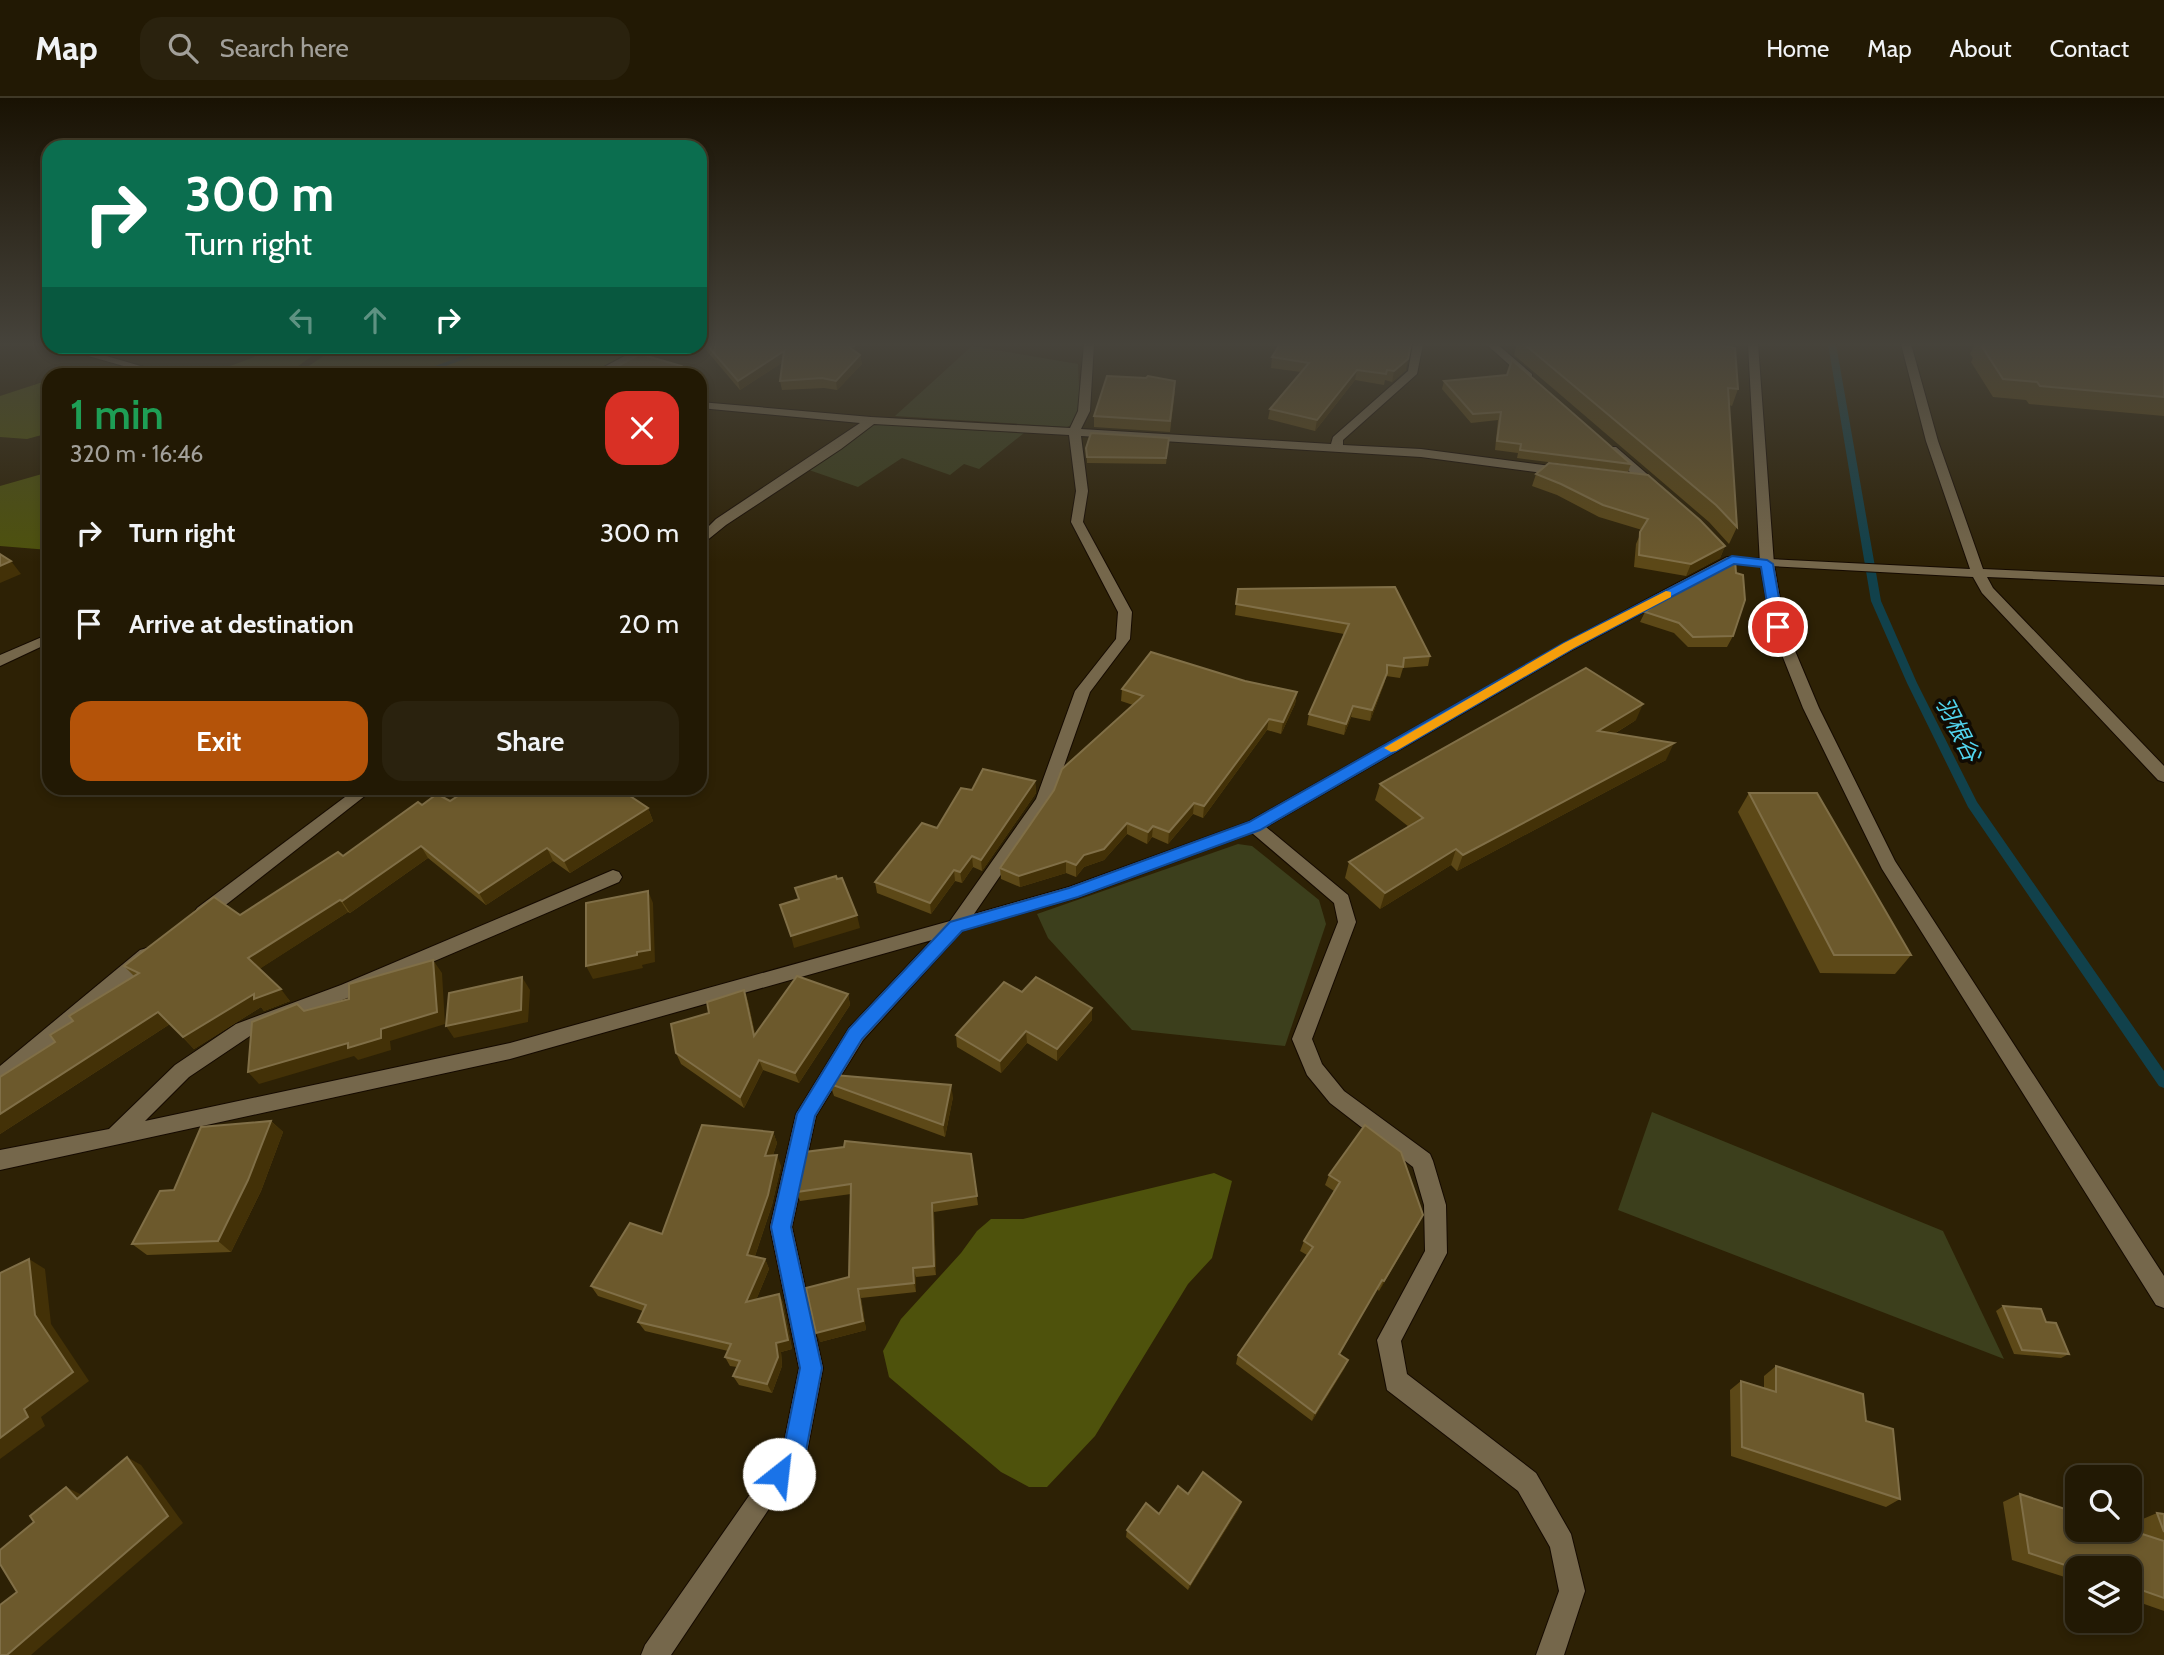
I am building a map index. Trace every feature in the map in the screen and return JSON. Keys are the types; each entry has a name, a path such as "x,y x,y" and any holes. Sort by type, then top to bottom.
{"street":[{"path":"833,417 1421,453 1573,473"},
{"path":"655,1655 794,1451 811,1368 781,1227 806,1114 856,1034 956,926 1044,800 1083,691 1123,639 1125,612 1077,522 1082,491 1074,432 1081,417"},
{"path":"1337,447 1337,439 1362,417"},
{"path":"1758,417 1767,564 1778,627 1811,708 1888,864 2164,1297"},
{"path":"1925,417 1978,573 1987,590 2164,776"},
{"path":"707,535 721,522 837,446 871,420"},
{"path":"1604,443 1670,500"},
{"path":"1626,480 1649,481"},
{"path":"0,1160 114,1138 510,1051 1073,892 1254,826 1728,556 1767,564 2164,581"},
{"path":"0,661 42,641"},
{"path":"185,927 358,795"},
{"path":"1254,826 1342,900 1347,922 1302,1039 1314,1069 1337,1097 1422,1161 1435,1205 1436,1253 1389,1340 1396,1381 1527,1482 1562,1543 1572,1591 1550,1655"},
{"path":"114,1138 182,1072 243,1030 348,990 613,877"},
{"path":"0,1078 110,984 163,943"}],"green space":[{"path":"905,417 1076,417 1073,424 1067,427"},
{"path":"875,424 1024,433 979,469 964,464 950,475 902,458 858,487 809,470"},
{"path":"1238,844 1252,846 1319,900 1326,924 1285,1046 1132,1030 1048,938 1037,914"},
{"path":"1652,1112 1943,1231 2004,1359 1618,1210"}],"shaded area":[{"path":"0,417 42,417 42,435 27,439 0,437"},
{"path":"42,474 42,549 0,546 0,486"},
{"path":"1214,1173 1232,1181 1212,1258 1188,1284 1095,1436 1047,1487 1029,1487 1001,1472 889,1377 883,1351 901,1319 961,1253 977,1231 991,1219 1023,1219"}],"building":[{"path":"1104,417 1171,417 1170,421"},
{"path":"1500,417 1577,417 1631,464 1520,450 1521,444 1497,441"},
{"path":"1611,417 1730,417 1737,527 1716,505"},
{"path":"1091,433 1169,438 1166,458 1087,457 1086,448"},
{"path":"1549,463 1648,475 1700,520 1725,546 1691,564 1639,555 1640,532 1648,519 1603,505 1536,474"},
{"path":"0,554 11,561 0,566"},
{"path":"1735,559 1736,573 1743,575 1745,600 1733,636 1693,637 1679,623 1645,612 1679,588"},
{"path":"1395,587 1430,656 1404,658 1403,667 1387,665 1387,673 1372,710 1353,706 1346,724 1309,714 1349,624 1236,604 1238,589"},
{"path":"1151,652 1245,681 1297,692 1283,722 1269,719 1204,806 1194,803 1169,832 1153,826 1148,832 1127,823 1104,849 1084,855 1076,865 1066,861 1019,876 1000,868 1054,790 1062,769 1143,696 1122,689"},
{"path":"1586,668 1643,704 1598,731 1674,743 1463,855 1456,849 1385,893 1349,862 1423,818 1380,784"},
{"path":"983,769 1035,781 981,860 972,856 960,872 954,870 930,903 875,882 922,823 937,828 961,788 972,790"},
{"path":"1749,793 1817,793 1911,955 1834,955"},
{"path":"436,795 450,801 459,795 628,795 648,808 564,861 547,848 479,893 421,846 342,901 248,958 281,989 254,999 254,994 183,1037 158,1012 0,1114 0,1077 55,1042 50,1035 73,1021 69,1016 139,973 124,966 214,897 240,915 338,852 343,856 418,802 422,805"},
{"path":"836,876 837,879 842,878 857,915 791,936 780,905 799,899 795,888"},
{"path":"648,891 650,950 586,966 586,903"},
{"path":"433,960 437,1012 381,1029 381,1038 348,1048 348,1043 248,1072 252,1022 297,1004 304,1011 349,999 349,984"},
{"path":"797,976 848,994 795,1073 759,1060 740,1097 676,1053 671,1024 709,1013 707,1002 744,990 754,1036"},
{"path":"522,977 521,1010 446,1026 449,993"},
{"path":"1036,977 1092,1008 1057,1049 1026,1031 1000,1061 956,1035 1004,982 1022,992"},
{"path":"834,1075 951,1085 943,1125 830,1084"},
{"path":"271,1121 248,1180 218,1241 132,1244 160,1191 174,1190 201,1127"},
{"path":"702,1125 773,1132 765,1156 777,1155 768,1195 747,1255 765,1259 746,1302 779,1294 788,1340 776,1343 778,1357 767,1384 733,1376 740,1361 725,1357 731,1344 638,1322 646,1305 591,1286 630,1223 662,1234"},
{"path":"1365,1125 1401,1152 1423,1215 1339,1354 1348,1360 1315,1413 1238,1355 1313,1247 1304,1241 1340,1182 1329,1175"},
{"path":"845,1141 971,1154 977,1196 932,1203 934,1266 913,1268 914,1283 858,1289 863,1321 816,1333 806,1288 849,1277 851,1184 797,1192 805,1152 844,1147"},
{"path":"29,1259 35,1315 73,1372 24,1409 28,1417 0,1438 0,1273"},
{"path":"2003,1306 2041,1309 2046,1322 2056,1323 2069,1354 2022,1350"},
{"path":"1776,1366 1863,1394 1866,1421 1893,1429 1900,1499 1742,1447 1741,1381 1776,1392"},
{"path":"127,1457 168,1516 7,1655 0,1655 0,1605 17,1592 0,1564 0,1550 34,1522 30,1516 66,1487 77,1499"},
{"path":"1203,1472 1241,1502 1190,1584 1127,1530 1146,1503 1159,1514 1178,1486 1188,1494"},
{"path":"2020,1494 2065,1509 2065,1542 2142,1542 2142,1534 2164,1541 2164,1598 2142,1590 2142,1556 2065,1556 2065,1565 2029,1553"},
{"path":"2157,1513 2164,1514 2164,1532"}],"waterway":[{"name":"羽根谷","path":"1844,417 1876,601 1912,683 1972,804 2164,1082"}],"slow traffic":[{"path":"1391,748 1569,646 1666,595"}],"route":[{"path":"779,1474 794,1451 811,1368 781,1227 806,1114 856,1034 956,926 1073,892 1254,826 1569,646 1732,560 1767,564 1778,627"}]}
